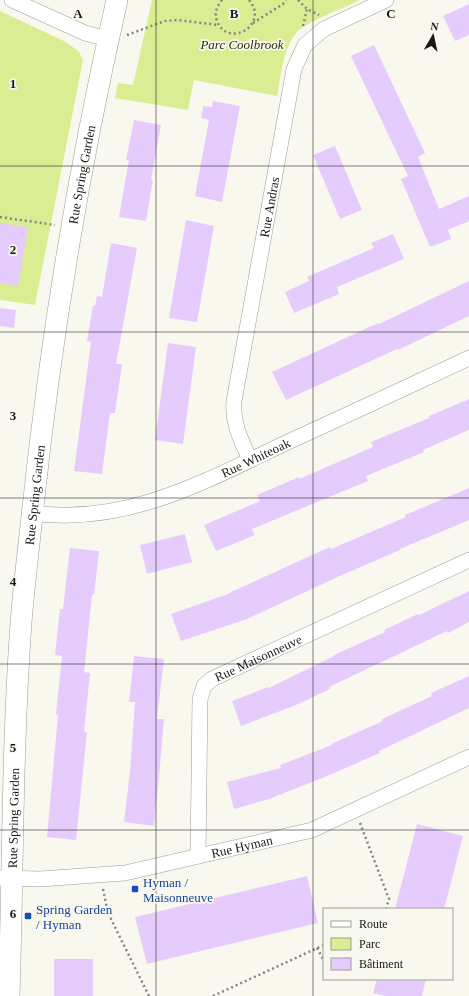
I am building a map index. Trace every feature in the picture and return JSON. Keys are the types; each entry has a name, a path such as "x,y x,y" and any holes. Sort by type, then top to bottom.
{"street":[{"path":"12,0 93,36 117,38"},
{"name":"Rue Spring Garden","path":"10,996 6,878 21,631 32,513 47,380 61,287 88,134 117,38 117,0"},
{"name":"Rue Andras","path":"250,460 234,420 234,401 294,69 305,45 324,29 386,0"},
{"name":"Rue Whiteoak","path":"32,513 74,516 106,513 136,507 197,485 469,358"},
{"name":"Rue Maisonneuve","path":"198,856 200,699 204,686 212,679 469,560"},
{"name":"Rue Hyman","path":"6,878 40,879 125,873 312,830 469,757"}],"path":[{"path":"222,0 218,5 216,17 219,25 227,32 233,33 246,31 253,23 283,4 286,0"},
{"path":"249,0 254,7 255,13 253,23"},
{"path":"298,0 307,9 337,23"},
{"path":"117,38 165,21 177,20 219,25"},
{"path":"0,217 55,225"},
{"path":"356,810 389,899 386,908"},
{"path":"100,874 108,913 149,996"},
{"path":"213,996 323,945"},
{"path":"317,948 323,959"}],"green space":[{"name":"Parc Coolbrook","path":"152,0 360,0 317,19 297,32 292,39 286,54 281,71 277,96 194,80 188,110 115,98 118,83 133,85"},
{"path":"0,11 66,42 79,52 83,60 35,305 0,300"}],"building":[{"path":"469,4 469,35 455,41 443,16"},
{"path":"374,45 425,153 418,157 439,209 469,196 469,221 448,230 451,239 430,247 401,179 408,176 351,56"},
{"path":"213,101 240,106 222,202 195,196 209,120 201,118 203,106 212,107"},
{"path":"134,120 161,125 151,180 153,180 146,221 119,217 129,160 126,160"},
{"path":"335,146 362,210 340,219 313,155"},
{"path":"186,220 214,226 197,322 169,318"},
{"path":"0,223 28,227 18,286 0,283"},
{"path":"393,234 404,259 337,287 339,294 294,313 285,292 309,281 307,277 374,248 371,243"},
{"path":"111,243 137,248 116,364 122,364 115,413 110,413 102,474 74,471 91,342 87,341 93,306 95,306 97,296 102,297"},
{"path":"469,281 469,316 398,350 397,349 286,400 272,372 378,323 379,324"},
{"path":"0,308 16,310 14,328 0,326"},
{"path":"168,343 196,347 183,444 155,440"},
{"path":"469,399 469,430 423,450 424,452 366,476 368,481 252,529 255,535 216,551 204,525 260,501 257,495 299,477 299,479 373,447 371,442 429,418 429,416"},
{"path":"469,488 469,520 400,549 247,619 181,641 171,614 231,593 330,547 331,549"},
{"path":"185,534 192,562 147,574 140,545"},
{"path":"70,548 99,551 94,595 92,595 84,672 90,673 84,732 87,732 76,840 47,837 62,656 55,655 60,609 63,609"},
{"path":"469,591 469,622 329,687 330,689 296,705 241,726 232,701 268,687 269,688 334,655 385,632 384,630"},
{"path":"134,656 164,659 157,719 164,719 154,826 124,822 130,771 135,702 129,702"},
{"path":"469,676 469,708 379,751 380,753 327,776 269,799 234,809 227,782 281,768 280,765 332,745 331,744 383,721 382,719 432,696 431,693"},
{"path":"417,824 463,836 444,908 395,908"},
{"path":"307,876 318,923 147,964 135,917"},
{"path":"54,959 93,959 93,996 54,996"},
{"path":"377,980 426,980 422,996 386,996 373,993"}],"place":[{"name":"Hyman / Maisonneuve","path":"135,889"},
{"name":"Spring Garden / Hyman","path":"28,916"}]}
